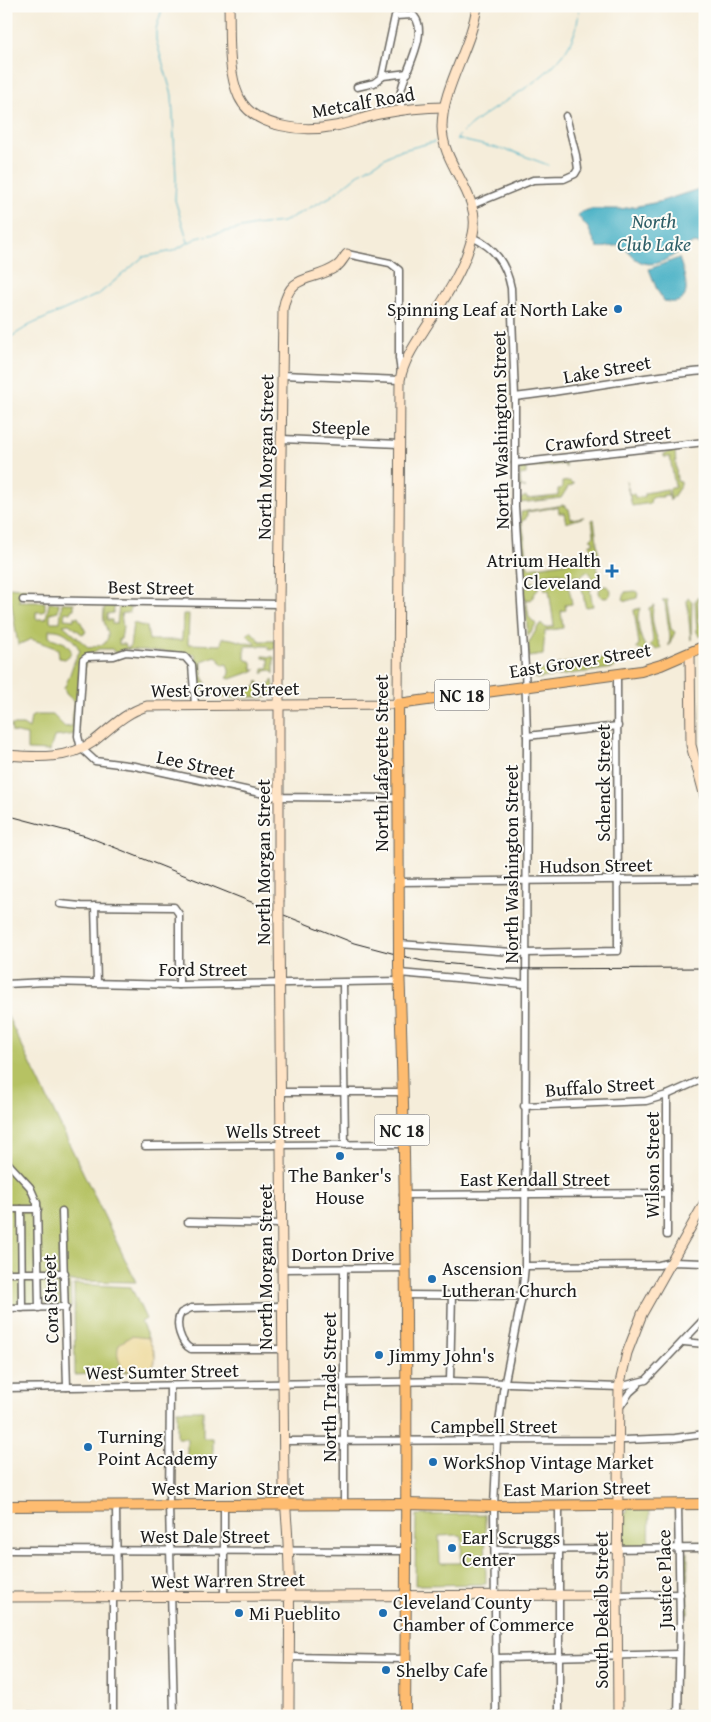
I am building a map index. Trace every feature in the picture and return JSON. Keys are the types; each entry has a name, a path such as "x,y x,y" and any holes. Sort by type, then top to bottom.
{"main road":[{"name":"East Grover Street","path":"398,704 617,675 661,665 705,646"},
{"name":"North Lafayette Street","path":"398,704 399,973 408,1442 404,1551"},
{"name":"West Marion Street","path":"6,1506 406,1504 450,1506"},
{"name":"East Marion Street","path":"450,1506 705,1504"},
{"name":"NC 18","path":"404,1551 405,1716"}],"street":[{"name":"Metcalf Road","path":"229,6 232,72 236,88 244,106 259,117 290,127 312,129 336,126 367,117 402,111 444,107"},
{"name":"North Lafayette Street","path":"398,704 400,376 414,347 457,277 472,237 474,220 472,205 445,147 442,128 444,107 472,30 477,6"},
{"path":"383,76 394,17 398,14 413,15 419,25 418,37 401,90 402,111"},
{"path":"357,87 374,83 383,76 408,73"},
{"path":"472,205 533,180 564,179 575,174 578,169 576,155 566,116"},
{"name":"North Washington Street","path":"472,237 491,247 503,263 508,274 512,312 515,397 515,506 526,686 527,736 524,1106 525,1266 522,1296 504,1382 497,1441 494,1506 497,1658 496,1716"},
{"path":"283,375 400,376 399,270 390,263 347,254"},
{"name":"North Morgan Street","path":"287,1716 289,1713 289,1594 287,1505 284,1490 282,1384 278,797 283,309 288,290 301,280 339,265 347,254"},
{"name":"Lake Street","path":"515,397 567,392 659,374 705,371"},
{"name":"Steeple","path":"282,439 399,444"},
{"name":"Crawford Street","path":"515,463 705,442"},
{"name":"Best Street","path":"23,600 279,604"},
{"path":"81,748 78,729 83,660 86,657 114,656 126,652 185,657 192,665 195,705"},
{"path":"690,653 690,738 694,766 705,797"},
{"name":"Schenck Street","path":"526,953 618,951 617,675"},
{"name":"West Grover Street","path":"6,755 52,756 81,748 95,740 121,718 140,708 158,705 398,704"},
{"path":"527,736 618,726"},
{"name":"Lee Street","path":"81,748 95,761 135,766 278,797 398,798"},
{"name":"Hudson Street","path":"398,882 705,879"},
{"path":"60,904 166,906 178,910 179,985"},
{"path":"95,906 97,983"},
{"path":"399,946 526,953"},
{"name":"Ford Street","path":"6,984 97,983 179,985 344,983 399,973 525,984"},
{"path":"344,983 345,1145"},
{"name":"Buffalo Street","path":"524,1106 646,1101 667,1095 705,1078"},
{"path":"281,1092 401,1092"},
{"name":"Wilson Street","path":"667,1095 667,1235"},
{"name":"Wells Street","path":"145,1146 402,1144"},
{"path":"6,1161 30,1187 38,1210 39,1308"},
{"name":"East Kendall Street","path":"403,1195 667,1193"},
{"name":"South Dekalb Street","path":"618,1716 617,1411 619,1387 638,1323 705,1202"},
{"path":"21,1209 22,1308"},
{"path":"6,1210 38,1210"},
{"name":"Cora Street","path":"62,1210 67,1387"},
{"path":"188,1222 281,1224"},
{"path":"525,1266 658,1265 672,1262 705,1263"},
{"name":"North Trade Street","path":"344,1268 344,1505"},
{"name":"Dorton Drive","path":"282,1269 405,1268"},
{"path":"6,1274 65,1273"},
{"path":"450,1381 452,1294"},
{"path":"405,1295 522,1296"},
{"path":"281,1306 191,1308 181,1313 177,1322 184,1342 191,1350 282,1349"},
{"path":"6,1308 66,1308"},
{"path":"617,1411 630,1392 646,1380 705,1318"},
{"path":"684,1342 705,1344"},
{"name":"West Sumter Street","path":"6,1388 450,1381 619,1387 646,1380"},
{"path":"170,1386 169,1505 174,1716"},
{"name":"Campbell Street","path":"284,1442 617,1440 675,1438 705,1434"},
{"name":"Justice Place","path":"678,1504 680,1594 678,1715"},
{"path":"224,1505 224,1595"},
{"path":"559,1505 559,1716"},
{"path":"113,1716 116,1506"},
{"path":"495,1550 705,1548"},
{"name":"West Dale Street","path":"6,1550 404,1551"},
{"name":"West Warren Street","path":"6,1597 171,1597 289,1594 404,1596 617,1595"},
{"path":"617,1595 680,1594"},
{"path":"497,1658 679,1654"},
{"path":"289,1657 404,1658"},
{"path":"6,1714 51,1716"},
{"path":"640,1716 705,1715"}],"green space":[{"path":"675,449 677,481 681,482 681,485 671,500 669,489 675,487 670,457 664,457 664,454"},
{"path":"564,460 566,468 563,464 526,468 526,474 520,475 521,487 526,488 519,487 520,465"},
{"path":"569,481 574,484 568,487 561,498 520,503 520,499 526,496 527,499 558,496 558,489 562,488 562,482"},
{"path":"667,489 668,495 654,497 650,500 651,503 632,506 629,494 634,494 635,498 644,497 645,493"},
{"path":"563,505 569,509 571,519 584,517 566,523 564,513 559,513 558,507 527,512 527,517 522,522 527,555 523,558 520,538 521,512"},
{"path":"594,519 599,556 595,559 599,578 590,591 593,606 586,607 582,588 592,576 588,571 580,577 559,573 524,577 524,564 527,564 529,568 570,562 570,558 591,555 590,544 593,544 593,540 590,539 594,535 592,520"},
{"path":"559,580 566,584 572,604 565,605 566,610 561,611 563,628 545,631 543,655 529,657 528,644 539,625 542,624 546,628 554,626 549,590 545,590 544,583"},
{"path":"532,582 539,582 540,585 531,600 526,599 529,617 536,624 528,637 524,589"},
{"path":"605,586 611,592 605,598 599,592"},
{"path":"7,587 26,588 28,595 20,595 19,602 45,602 43,612 36,612 36,619 46,619 49,603 59,603 58,611 50,613 50,622 60,622 62,603 74,603 74,609 71,610 71,613 65,612 64,619 74,620 74,617 78,617 86,632 82,634 69,624 63,625 89,648 104,644 108,638 104,621 105,604 115,604 113,613 107,614 107,620 112,620 112,624 117,624 119,605 130,605 130,612 121,614 123,627 121,639 119,639 119,644 125,644 127,648 130,647 133,623 147,627 149,640 182,640 183,614 189,614 188,644 221,645 222,638 256,644 247,635 251,631 260,641 275,641 275,649 269,650 268,646 245,646 245,659 252,662 252,668 256,670 231,679 227,678 230,674 227,664 223,665 216,656 202,661 202,673 207,687 214,696 199,697 195,654 124,649 115,653 112,649 99,649 86,656 76,734 54,737 50,751 27,750 27,735 12,732 11,725 23,725 29,729 31,717 35,715 53,715 65,727 72,726 74,701 66,694 64,688 80,651 68,635 54,630 49,630 49,637 65,643 71,650 70,655 65,659 59,658 58,649 31,639 18,645 11,600 6,597"},
{"path":"625,592 638,592 637,598 626,601 623,599"},
{"path":"698,597 701,600 698,601 699,623 705,627 704,636 699,636 697,632 695,601"},
{"path":"688,598 692,601 691,640 687,601"},
{"path":"662,600 668,600 671,629 675,632 669,646 670,637 665,603"},
{"path":"654,605 652,616 655,633 661,648 657,650 650,645 653,641 649,608"},
{"path":"640,608 638,618 639,629 647,649 644,652 636,648 639,644 634,610"},
{"path":"263,656 274,657 274,674 271,670 265,671 263,674 263,668 269,668 269,659 263,658"},
{"path":"612,657 618,662 614,668 536,679 530,674 530,668 533,671 553,668 558,664"},
{"path":"273,679 275,694 271,697 222,697 223,694 231,691 234,694 239,692 239,688 243,691 257,686 258,681 260,685 270,685"},
{"path":"6,1013 136,1282 70,1281 71,1307 6,1308"},
{"path":"74,1284 131,1287 146,1319 141,1322 155,1354 152,1368 143,1371 75,1375"},
{"path":"177,1410 203,1410 203,1438 213,1438 213,1466 187,1466 187,1438 177,1438"},
{"path":"627,1505 650,1505 649,1549 617,1549 617,1514 627,1513"},
{"path":"485,1514 486,1584 415,1585 416,1515","holes":["439,1536 462,1536 461,1563 440,1563"]},
{"path":"688,1552 688,1614 684,1614 683,1554"}],"sand":[{"path":"131,1336 148,1338 155,1358 155,1362 150,1370 133,1372 123,1369 118,1357 118,1348 119,1344"}],"water":[{"name":"North Club Lake","path":"705,187 705,252 699,244 694,243 669,258 648,264 638,261 619,246 597,247 588,228 578,216 581,212 591,209 621,209 659,202"},
{"name":"North Club Lake","path":"679,258 686,282 685,296 681,300 674,302 664,301 657,290 649,269"}],"waterway":[{"path":"163,6 156,29 156,40 172,95 176,178 175,200 188,242"},
{"path":"548,165 514,152 456,139 487,113 540,77 555,63 568,47 576,29 580,6"},
{"path":"6,340 30,325 99,294 143,257 173,251 197,238 255,225 283,222 330,197 363,171 395,152 434,142"}],"railway":[{"path":"6,815 86,836 354,943 422,961 503,969 705,968"}],"place":[{"name":"Spinning Leaf at North Lake","path":"618,309"},
{"name":"Atrium Health Cleveland","path":"612,571"},
{"name":"The Banker's House","path":"340,1156"},
{"name":"Ascension Lutheran Church","path":"432,1279"},
{"name":"Jimmy John's","path":"379,1355"},
{"name":"Turning Point Academy","path":"88,1447"},
{"name":"WorkShop Vintage Market","path":"433,1462"},
{"name":"Earl Scruggs Center","path":"452,1548"},
{"name":"Mi Pueblito","path":"239,1613"},
{"name":"Cleveland County Chamber of Commerce","path":"383,1613"},
{"name":"Shelby Cafe","path":"386,1670"}]}
